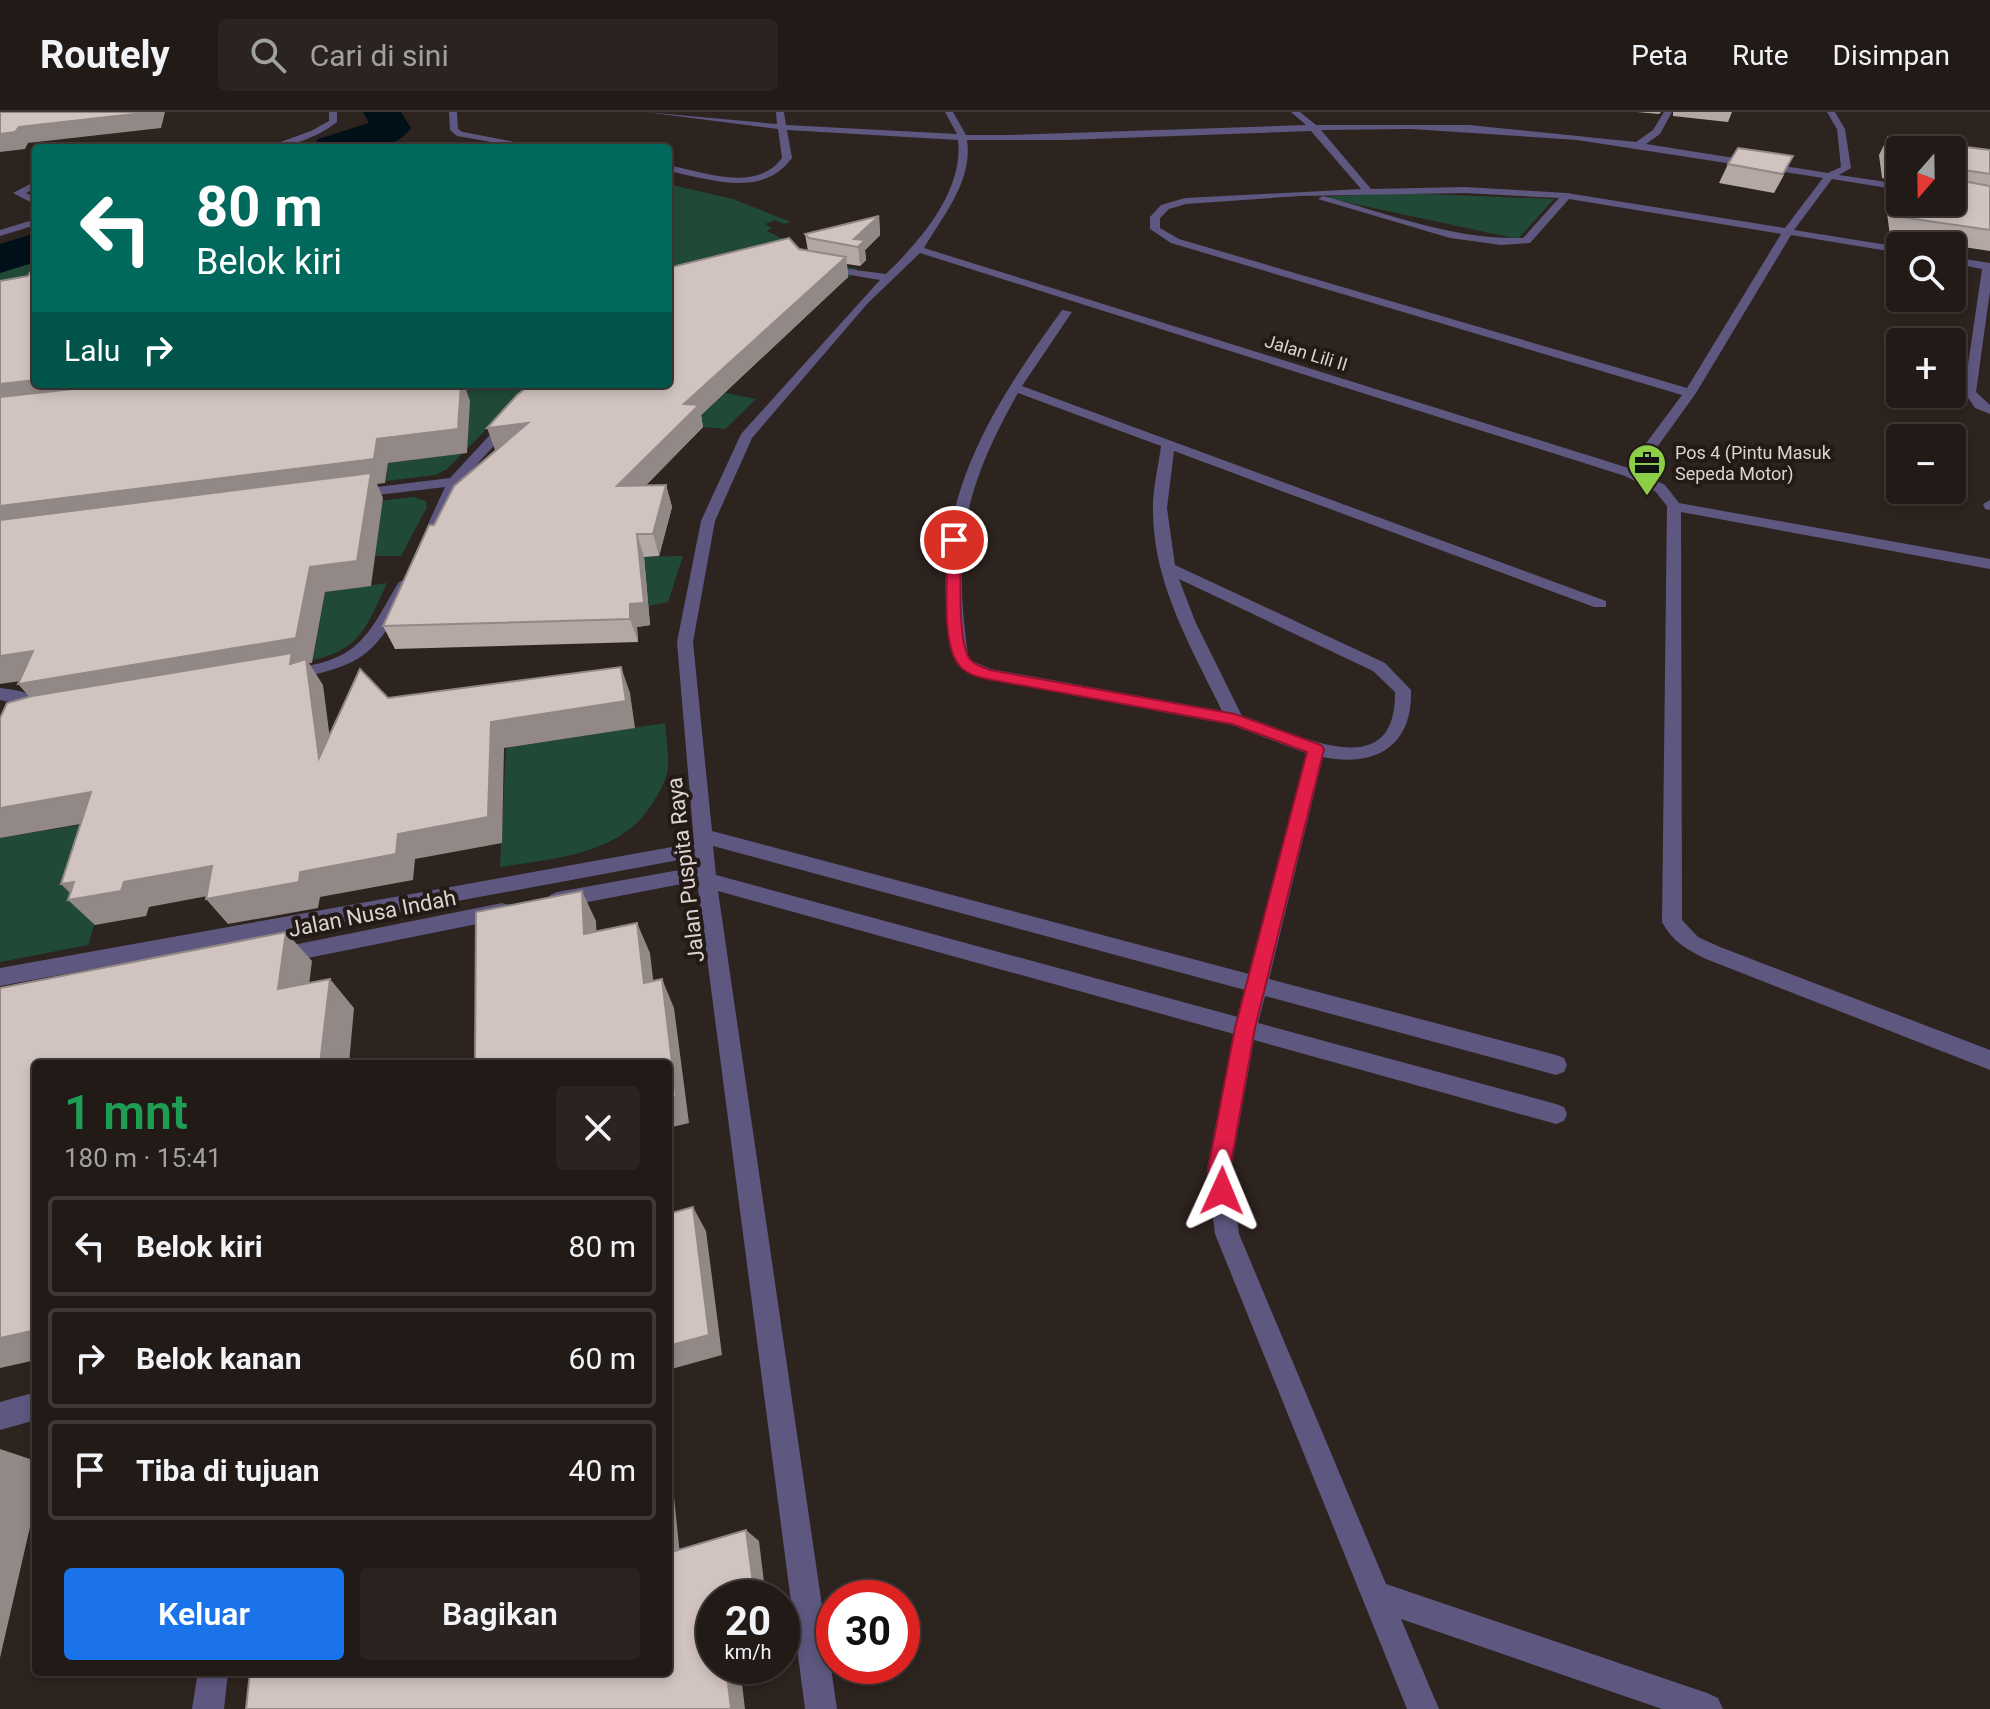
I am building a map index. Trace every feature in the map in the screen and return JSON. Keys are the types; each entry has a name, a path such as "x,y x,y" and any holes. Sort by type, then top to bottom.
{"street":[{"path":"280,144 325,128 333,122 333,112"},
{"path":"453,112 454,130 460,134 518,144"},
{"path":"649,112 783,130 1009,138 1314,128 1466,128 1639,144 1886,185"},
{"path":"672,169 738,179 763,179 775,174 787,158 780,112"},
{"path":"949,112 962,136"},
{"path":"1295,112 1314,128 1368,191"},
{"path":"1639,144 1657,132 1668,112"},
{"path":"1645,454 1690,393 1789,230 1829,176 1846,168 1841,129 1831,112"},
{"name":"Jalan Puspita Raya","path":"821,1709 707,876 685,642 708,521 746,437 918,249 958,183 965,159 962,136"},
{"path":"32,186 18,193 32,200"},
{"path":"1690,393 1190,246 1155,229 1155,217 1165,207 1185,201 1300,193 1465,190 1567,196 1886,247"},
{"path":"1300,193 1463,237 1511,242 1526,241 1567,196"},
{"path":"0,233 32,223"},
{"name":"Jalan Lili II","path":"918,249 1630,473 1660,488 1674,506"},
{"path":"1966,262 1989,266 1985,333 1970,392 1974,400 1990,410"},
{"path":"806,264 889,278"},
{"path":"1066,312 1013,387 977,459 954,540 952,580 960,656 966,665 987,674 1235,719 1316,749 1361,752 1393,737 1404,716 1403,690 1379,667 1169,568"},
{"path":"1013,387 1600,604"},
{"path":"430,534 454,482 540,388"},
{"path":"1168,444 1160,517 1169,568 1184,614 1235,719"},
{"path":"340,496 454,482"},
{"path":"1990,564 1674,506 1672,922 1691,943 1713,953 1990,1060"},
{"path":"272,677 318,670 362,655 379,633 415,563"},
{"path":"0,694 19,696 28,702 32,718 6,727"},
{"path":"1316,749 1255,984 1219,1169 1227,1234 1423,1709"},
{"path":"704,842 1556,1065"},
{"name":"Jalan Nusa Indah","path":"0,977 704,842"},
{"path":"707,876 1556,1114"},
{"name":"Jalan Nusa Indah","path":"263,959 533,905 707,876"},
{"path":"0,1416 32,1407"},
{"path":"1375,1595 1707,1709"},
{"path":"208,1709 212,1676"}],"green space":[{"path":"672,185 733,199 791,222 784,224 775,220 765,224 772,228 767,231 834,265 858,269 846,280 788,271 672,290"},
{"path":"1400,193 1554,199 1518,239 1322,197"},
{"path":"32,255 32,275 0,282 0,266"},
{"path":"675,383 756,399 725,429 632,421"},
{"path":"381,388 527,388 447,469 435,475 386,481 388,463 415,460 376,412"},
{"path":"413,497 426,501 427,507 401,556 373,556 370,502"},
{"path":"683,556 668,602 648,606 550,559"},
{"path":"387,583 368,623 353,642 313,660 325,592"},
{"path":"665,723 666,776 654,801 624,833 586,851 500,867 506,748"},
{"path":"116,819 100,907 88,945 0,962 0,838"}],"building":[{"path":"0,112 152,112 19,127 15,132 0,134"},
{"path":"1966,147 1990,150 1990,174 1966,170"},
{"path":"1738,148 1793,156 1783,174 1728,164"},
{"path":"1966,182 1990,186 1990,230 1901,217 1966,216"},
{"path":"879,216 854,239 865,240 858,247 809,238 805,234"},
{"path":"789,238 799,249 846,257 684,404 699,405 617,486 666,485 653,534 637,534 644,603 630,604 630,619 383,626 429,525 434,525 454,486 528,423 487,428 517,395 526,388 672,388 672,267"},
{"path":"32,269 32,380 0,384 0,281 28,276"},
{"path":"82,388 461,388 458,429 377,439 374,459 0,506 0,397"},
{"path":"371,473 357,561 310,567 296,638 18,684 33,651 0,656 0,520"},
{"path":"292,653 290,664 306,659 319,758 360,669 388,698 621,667 626,701 491,722 488,817 398,834 396,854 300,872 299,882 206,899 212,866 124,882 121,891 68,900 74,882 61,884 91,792 0,808 0,718 7,703 32,696"},
{"path":"582,891 584,934 637,923 644,983 662,979 672,1060 475,1060 476,912"},
{"path":"286,932 278,989 330,979 320,1060 32,1060 32,1331 0,1338 0,988"},
{"path":"672,1063 676,1096 672,1097"},
{"path":"693,1207 709,1335 672,1345 672,1213"},
{"path":"746,1530 753,1580 696,1580 696,1684 728,1684 731,1709 246,1709 250,1676 672,1676 672,1552"}],"waterway":[{"path":"344,144 392,128 382,112"},
{"path":"0,259 32,248"}],"place":[{"name":"Pos 4 (Pintu Masuk Sepeda Motor)","path":"1647,497"}],"route":[{"path":"954,540 952,580 955,614 960,656 966,665 987,674 1235,719 1316,749 1245,1028 1219,1169 1222,1191"}]}
